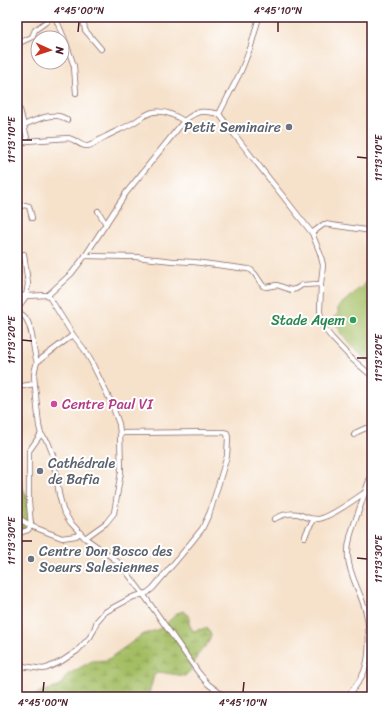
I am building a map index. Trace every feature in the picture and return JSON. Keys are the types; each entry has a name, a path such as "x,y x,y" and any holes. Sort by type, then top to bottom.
{"street":[{"path":"17,44 32,37 35,30 50,17"},
{"path":"55,17 74,66 76,93"},
{"path":"83,17 85,30 101,50"},
{"path":"219,114 241,71 251,46 259,17"},
{"path":"20,110 27,140"},
{"path":"17,146 27,140 68,138 87,146 156,111 177,116 184,121"},
{"path":"17,295 48,295 72,273 86,256 126,193 184,121 194,113 207,111 219,114 312,233 323,265 320,311 324,328 347,354 372,376"},
{"path":"24,125 48,116 64,117 67,120"},
{"path":"17,208 24,205 28,206 32,218"},
{"path":"98,211 106,224"},
{"path":"312,233 324,224 372,231"},
{"path":"24,254 28,284 26,296 17,312 25,318 32,335 37,362 34,384 38,426 41,434 48,442 53,455 63,510 70,522 85,538 114,558 123,567 198,672 208,684 225,697"},
{"path":"86,256 136,257 194,262 248,269 255,274 263,286 266,287 277,285 288,290 296,289 302,285 321,284"},
{"path":"48,295 91,361 108,396 120,433 121,472 114,513 106,523 85,538"},
{"path":"37,362 73,335"},
{"path":"17,387 34,384"},
{"path":"354,435 366,428 372,430"},
{"path":"22,666 44,669 77,651 90,637 97,620 105,612 153,588 182,555 202,528 210,512 227,456 227,433 120,433"},
{"path":"17,534 28,530 31,526 29,502 29,451 41,434"},
{"path":"347,696 364,673 367,660 367,617 350,569 348,548 350,536 372,472"},
{"path":"274,519 290,513 297,513 312,519 324,517 364,493 372,493"},
{"path":"17,517 31,526 62,538 76,536 80,533"},
{"path":"306,537 307,530 315,519"},
{"path":"347,696 356,697"}],"green space":[{"name":"Stade Ayem","path":"369,280 372,280 372,365 355,349 340,331 334,317 338,314 338,307"},
{"path":"17,478 22,482 23,489 27,496 32,523 26,528 17,530"},
{"path":"184,611 189,617 189,624 193,631 207,628 211,635 208,643 197,656 191,670 185,676 160,672 154,675 148,697 33,697 39,692 59,687 67,675 92,661 107,660 142,635 162,628 177,613"}],"place":[{"name":"Petit Seminaire","path":"289,127"},
{"name":"Stade Ayem","path":"353,320"},
{"name":"Centre Paul VI","path":"54,404"},
{"name":"Cathédrale de Bafia","path":"40,471"},
{"name":"Centre Don Bosco des Soeurs Salesiennes","path":"31,559"}]}
